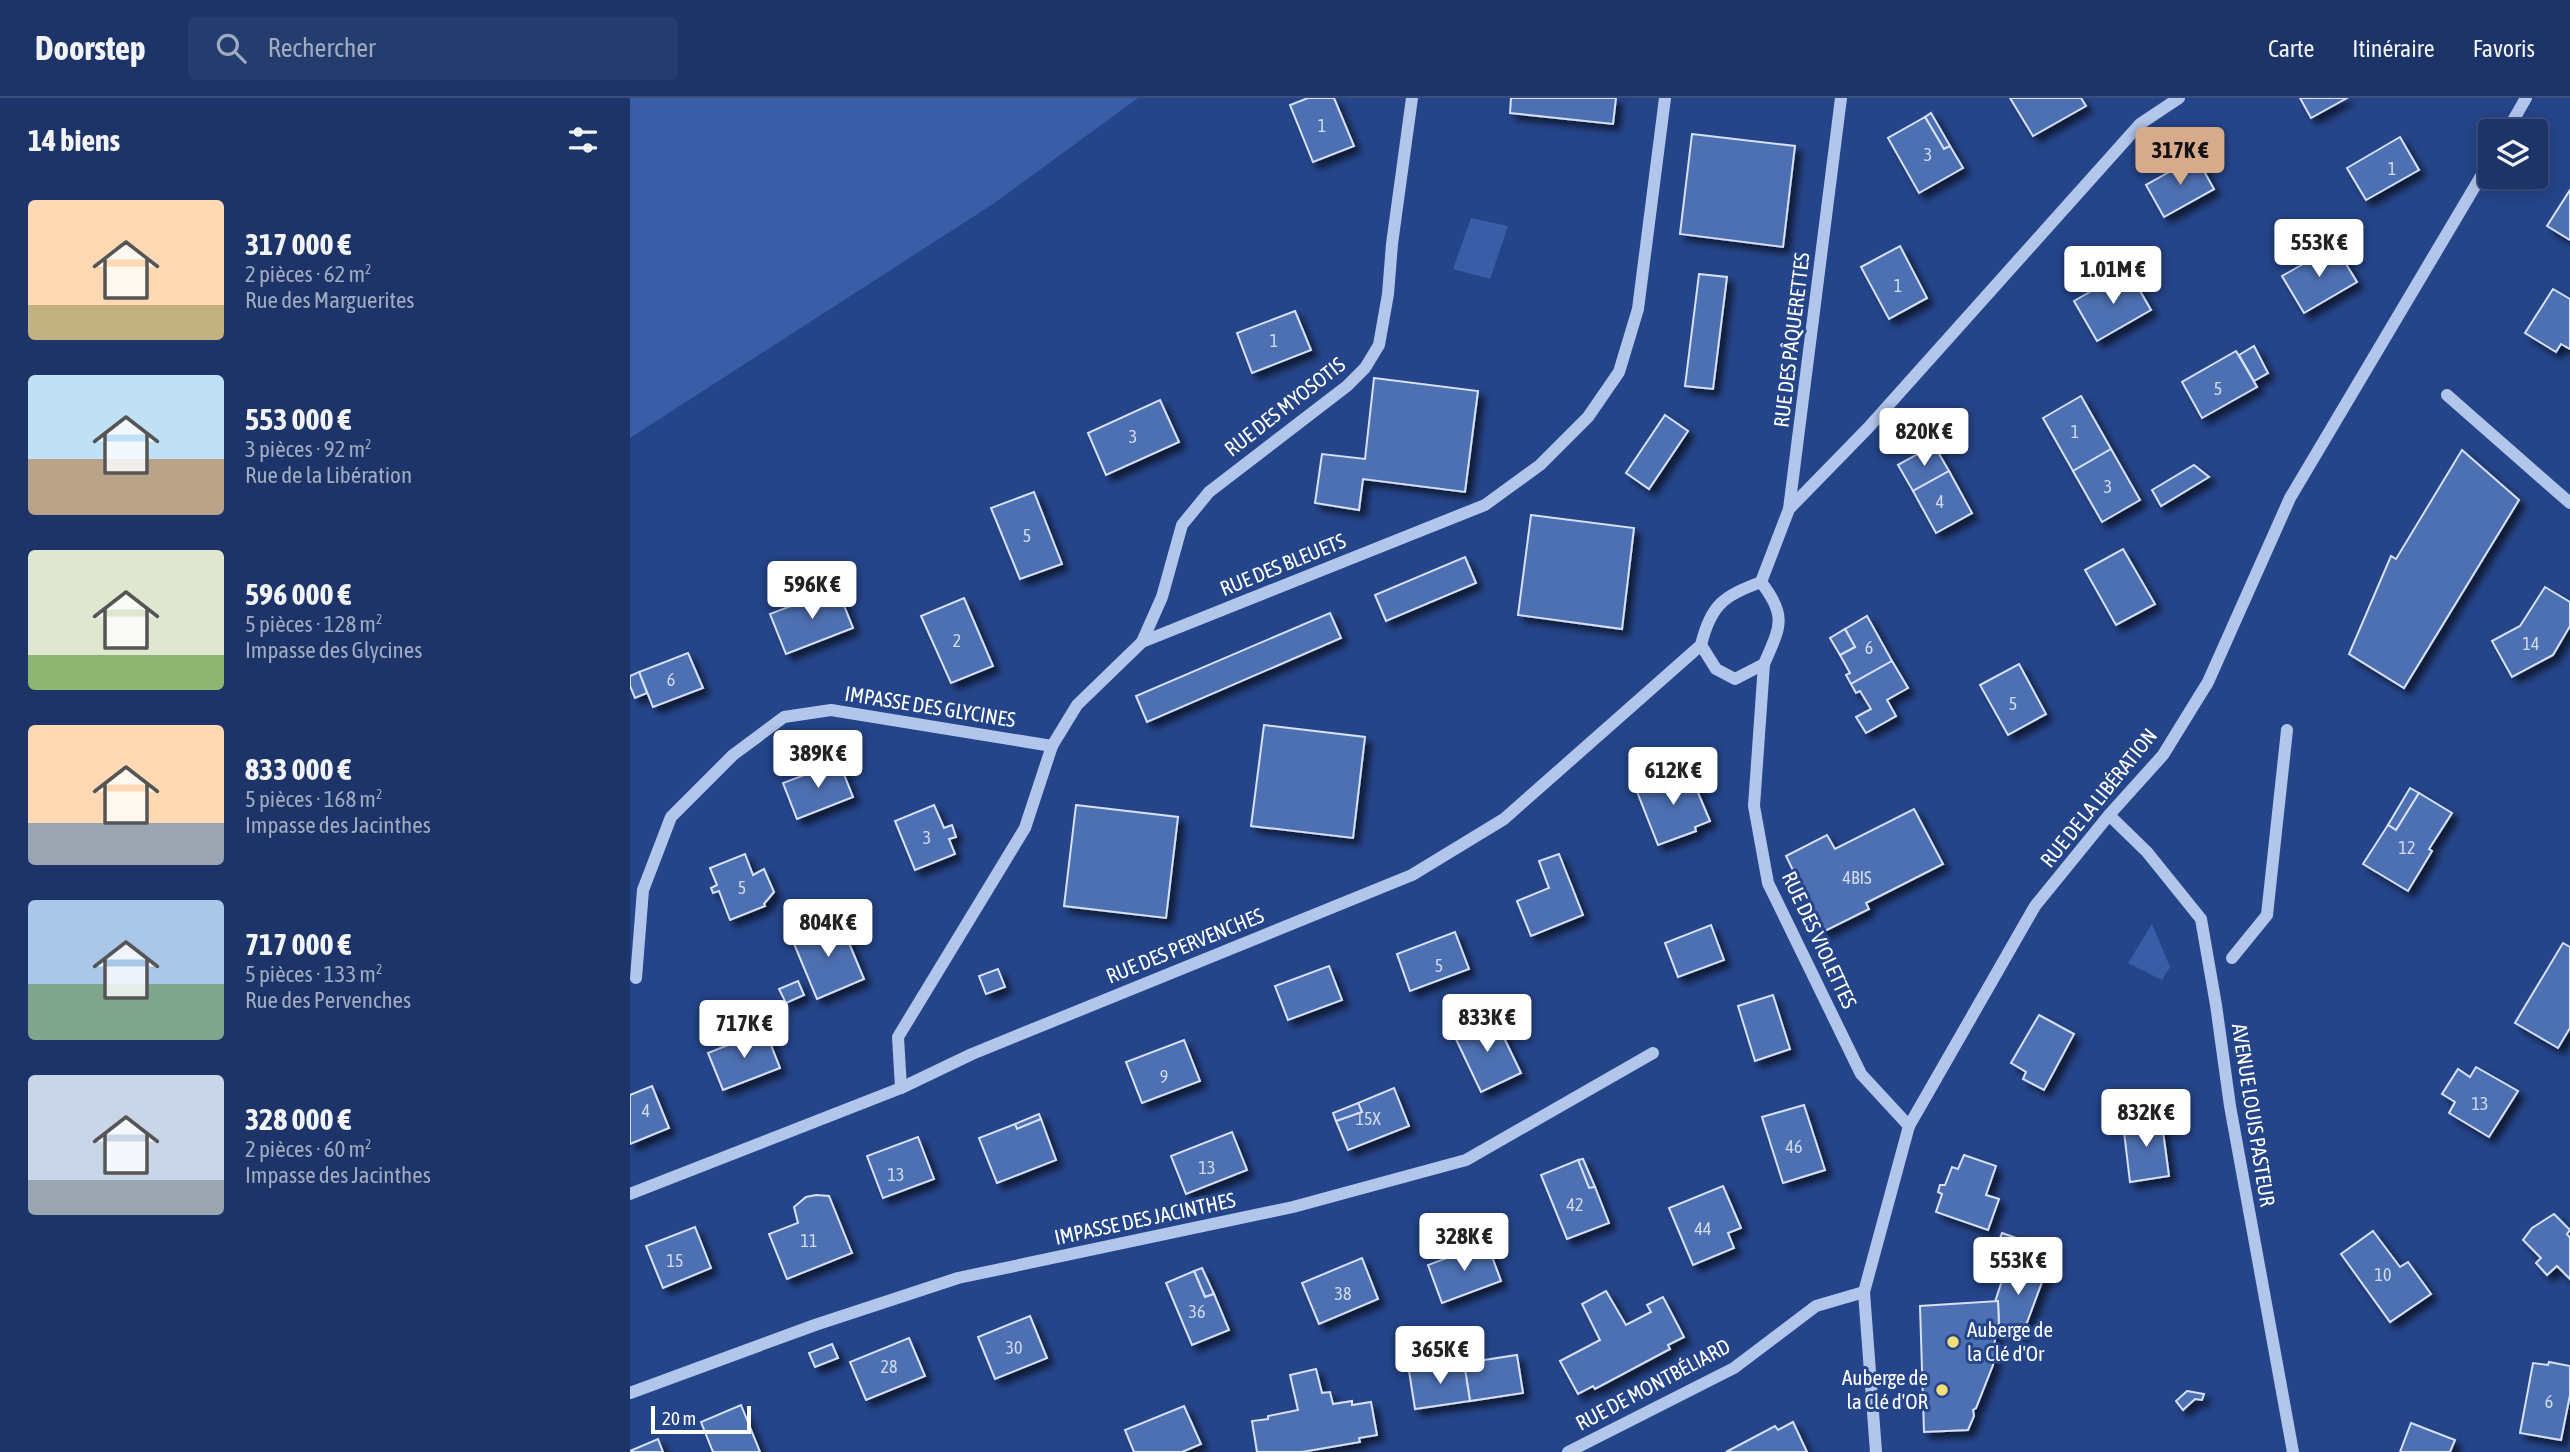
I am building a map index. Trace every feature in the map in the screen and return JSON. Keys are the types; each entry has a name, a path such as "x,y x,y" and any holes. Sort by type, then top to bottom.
{"street":[{"name":"RUE DES MYOSOTIS","path":"1142,642 1162,597 1182,525 1209,492 1347,386 1365,368 1379,345 1388,294 1392,244 1412,98"},
{"name":"RUE DES BLEUETS","path":"901,1088 898,1037 1025,828 1052,746 1077,705 1142,642 1485,505 1540,465 1588,417 1619,372 1638,309 1665,98"},
{"name":"RUE DES PÂQUERETTES","path":"1761,582 1789,509 1841,98"},
{"path":"1789,509 1868,428 2140,124 2179,98"},
{"path":"2514,119 2526,98"},
{"name":"RUE DE LA LIBÉRATION","path":"1876,1452 1864,1292 1909,1126 2035,906 2109,816 2164,755 2208,682 2290,498 2478,181"},
{"path":"2447,395 2570,503"},
{"path":"1761,582 1777,602 1780,628 1764,664 1735,679 1716,669 1701,645 1707,621 1730,594 1761,582"},
{"name":"RUE DES PERVENCHES","path":"630,1194 901,1088 972,1054 1412,875 1504,819 1701,645"},
{"name":"RUE DES VIOLETTES","path":"1764,664 1754,806 1768,883 1861,1074 1909,1126"},
{"name":"IMPASSE DES GLYCINES","path":"636,978 643,890 671,817 733,755 784,718 831,710 1052,746"},
{"path":"2232,958 2267,915 2287,730"},
{"name":"AVENUE LOUIS PASTEUR","path":"2109,816 2147,852 2201,919 2230,1107 2293,1452"},
{"name":"IMPASSE DES JACINTHES","path":"630,1393 815,1325 958,1278 1293,1208 1466,1160 1653,1054"},
{"name":"RUE DE MONTBÉLIARD","path":"1568,1452 1734,1368 1816,1306 1864,1292"}],"shaded area":[{"path":"630,98 1138,98 993,204 630,438"},
{"path":"1471,218 1508,226 1490,279 1453,269"},
{"path":"2152,924 2170,967 2162,980 2128,963"}],"building":[{"path":"1308,98 1334,98 1354,146 1313,162 1290,105"},
{"path":"1511,98 1616,98 1613,124 1510,113"},
{"path":"2010,98 2081,98 2086,106 2033,136"},
{"path":"2300,98 2347,98 2311,118"},
{"path":"1931,113 1950,146 1944,149 1925,117"},
{"path":"1925,117 1944,149 1950,146 1963,168 1919,193 1888,138"},
{"path":"1692,134 1795,146 1783,247 1680,234"},
{"path":"2400,137 2419,170 2366,200 2347,168"},
{"path":"2196,157 2214,189 2164,217 2146,185"},
{"path":"2570,190 2570,240 2547,226"},
{"path":"1900,246 1927,298 1889,319 1861,267"},
{"path":"2335,246 2357,282 2304,313 2282,276"},
{"path":"2128,270 2151,310 2097,341 2074,301"},
{"path":"1699,274 1727,277 1713,389 1685,386"},
{"path":"2553,289 2570,299 2570,349 2561,344 2556,352 2525,333"},
{"path":"1295,311 1311,350 1252,373 1237,333"},
{"path":"2254,346 2268,373 2254,381 2239,355"},
{"path":"2236,351 2257,387 2202,418 2182,382"},
{"path":"1374,378 1478,391 1465,492 1363,479 1359,510 1315,503 1322,454 1365,459"},
{"path":"2081,396 2111,449 2073,471 2043,418"},
{"path":"1160,400 1179,442 1106,475 1088,433"},
{"path":"1665,415 1688,431 1649,489 1626,473"},
{"path":"1934,445 1949,471 1913,491 1898,465"},
{"path":"2111,449 2140,500 2102,522 2073,471"},
{"path":"2462,450 2519,500 2404,688 2349,654 2391,556 2396,559"},
{"path":"2194,465 2209,477 2161,506 2152,490"},
{"path":"1949,471 1972,513 1936,533 1913,491"},
{"path":"1034,492 1062,564 1020,579 991,508"},
{"path":"1531,515 1634,528 1622,629 1518,615"},
{"path":"2123,549 2155,604 2116,625 2085,570"},
{"path":"1465,557 1476,583 1386,621 1375,595"},
{"path":"2545,587 2570,602 2570,626 2553,655 2512,677 2492,641 2520,626"},
{"path":"837,588 853,628 786,654 770,614"},
{"path":"964,598 993,666 951,683 921,616"},
{"path":"1330,613 1341,638 1147,722 1136,696"},
{"path":"1867,616 1892,661 1851,684 1846,675 1850,673 1840,655 1855,647 1845,629"},
{"path":"1845,629 1855,647 1840,655 1830,638"},
{"path":"688,653 703,688 653,707 639,672"},
{"path":"1892,661 1908,688 1887,700 1896,716 1866,733 1856,717 1871,709 1860,691 1856,693 1851,684"},
{"path":"2019,664 2046,714 2008,735 1980,685"},
{"path":"639,672 647,693 635,698 630,686 630,676"},
{"path":"1264,725 1365,737 1353,838 1251,826"},
{"path":"839,762 853,797 797,819 783,783"},
{"path":"1688,769 1710,821 1695,827 1696,831 1658,845 1636,789"},
{"path":"2410,788 2419,793 2396,830 2388,825"},
{"path":"2419,793 2452,813 2429,849 2432,851 2408,891 2363,864 2388,825 2396,830"},
{"path":"934,805 944,828 952,825 956,837 949,839 955,854 915,870 895,821"},
{"path":"1076,805 1178,817 1166,918 1064,906"},
{"path":"1914,809 1943,864 1866,903 1869,909 1823,932 1786,856 1827,835 1835,849"},
{"path":"745,854 753,875 764,869 774,892 765,906 730,920 719,891 713,893 711,888 717,885 710,868"},
{"path":"1559,854 1583,915 1531,936 1517,901 1549,888 1539,861"},
{"path":"839,919 864,979 817,999 792,939"},
{"path":"1711,925 1724,960 1678,977 1665,943"},
{"path":"1455,932 1469,969 1410,991 1397,954"},
{"path":"2563,943 2570,947 2570,1028 2558,1048 2515,1023"},
{"path":"1329,966 1342,1000 1288,1020 1275,986"},
{"path":"998,969 1005,987 986,994 979,976"},
{"path":"798,981 804,995 786,1003 779,989"},
{"path":"1773,995 1790,1049 1755,1061 1738,1006"},
{"path":"2039,1015 2074,1034 2044,1090 2023,1079 2026,1072 2011,1063"},
{"path":"1494,1017 1521,1073 1481,1092 1454,1035"},
{"path":"765,1030 780,1068 723,1090 708,1053"},
{"path":"1184,1040 1200,1081 1142,1103 1126,1062"},
{"path":"2476,1067 2518,1091 2489,1137 2449,1113 2455,1102 2442,1094 2458,1069 2470,1077"},
{"path":"652,1086 669,1128 630,1144 630,1095"},
{"path":"1394,1088 1409,1126 1348,1150 1336,1121 1362,1112 1358,1103"},
{"path":"1358,1103 1362,1112 1336,1121 1333,1113"},
{"path":"1804,1105 1825,1170 1783,1183 1762,1117"},
{"path":"1039,1114 1041,1119 1017,1129 1015,1124"},
{"path":"2161,1116 2169,1176 2130,1182 2123,1123"},
{"path":"1041,1119 1056,1160 997,1183 979,1138 1015,1124 1017,1129"},
{"path":"1232,1132 1247,1170 1186,1194 1171,1156"},
{"path":"918,1137 934,1179 883,1198 867,1156"},
{"path":"1964,1155 1996,1166 1986,1195 1999,1199 1988,1230 1936,1212 1942,1194 1938,1192 1940,1185 1945,1185 1952,1167 1958,1169"},
{"path":"1583,1159 1595,1187 1589,1188 1578,1160"},
{"path":"1578,1160 1589,1188 1595,1187 1609,1223 1567,1239 1541,1175"},
{"path":"1723,1186 1741,1228 1728,1233 1734,1248 1693,1265 1669,1208"},
{"path":"829,1196 852,1253 787,1279 769,1234 798,1223 794,1207 806,1197"},
{"path":"2554,1214 2570,1230 2567,1234 2570,1238 2570,1279 2557,1266 2547,1275 2536,1263 2541,1258 2523,1240 2532,1228"},
{"path":"695,1227 711,1268 663,1288 646,1246"},
{"path":"2373,1231 2400,1267 2408,1262 2431,1294 2390,1322 2341,1254"},
{"path":"2002,1233 2037,1245 2029,1269 1993,1257"},
{"path":"1487,1243 1501,1281 1442,1303 1428,1265"},
{"path":"1362,1258 1378,1299 1319,1324 1302,1283"},
{"path":"2008,1262 2045,1274 2022,1336 1999,1325 1998,1301 1995,1302"},
{"path":"1202,1268 1214,1294 1205,1297 1194,1271"},
{"path":"1194,1271 1205,1297 1214,1294 1229,1330 1192,1345 1166,1283"},
{"path":"1606,1291 1626,1325 1651,1312 1647,1305 1663,1297 1684,1337 1668,1345 1670,1349 1595,1389 1593,1386 1578,1394 1560,1361 1600,1340 1582,1304"},
{"path":"1998,1301 1999,1327 1996,1328 1993,1365 1973,1410 1974,1416 1968,1430 1924,1432 1920,1306"},
{"path":"1030,1316 1047,1358 995,1379 978,1337"},
{"path":"909,1338 925,1376 866,1400 850,1362"},
{"path":"832,1344 838,1358 815,1367 809,1353"},
{"path":"1517,1355 1523,1393 1470,1401 1464,1363"},
{"path":"2549,1362 2570,1366 2570,1395 2561,1440 2520,1433 2533,1363 2548,1365"},
{"path":"1464,1363 1470,1401 1415,1409 1409,1371"},
{"path":"1316,1369 1322,1393 1330,1392 1333,1404 1371,1402 1377,1435 1359,1438 1360,1442 1302,1452 1257,1452 1252,1421 1298,1410 1290,1375"},
{"path":"2187,1391 2204,1394 2202,1400 2195,1399 2183,1410 2176,1401"},
{"path":"741,1405 760,1452 713,1452 701,1422"},
{"path":"1184,1406 1201,1444 1182,1452 1134,1452 1125,1430"},
{"path":"1793,1422 1807,1452 1726,1452 1775,1426 1778,1430"},
{"path":"2411,1423 2455,1440 2450,1452 2400,1452"},
{"path":"658,1439 663,1452 630,1452 630,1451"}],"place":[{"name":"Auberge de la Clé d'Or","path":"1953,1342"},
{"name":"Auberge de la Clé d'OR","path":"1942,1390"}]}
